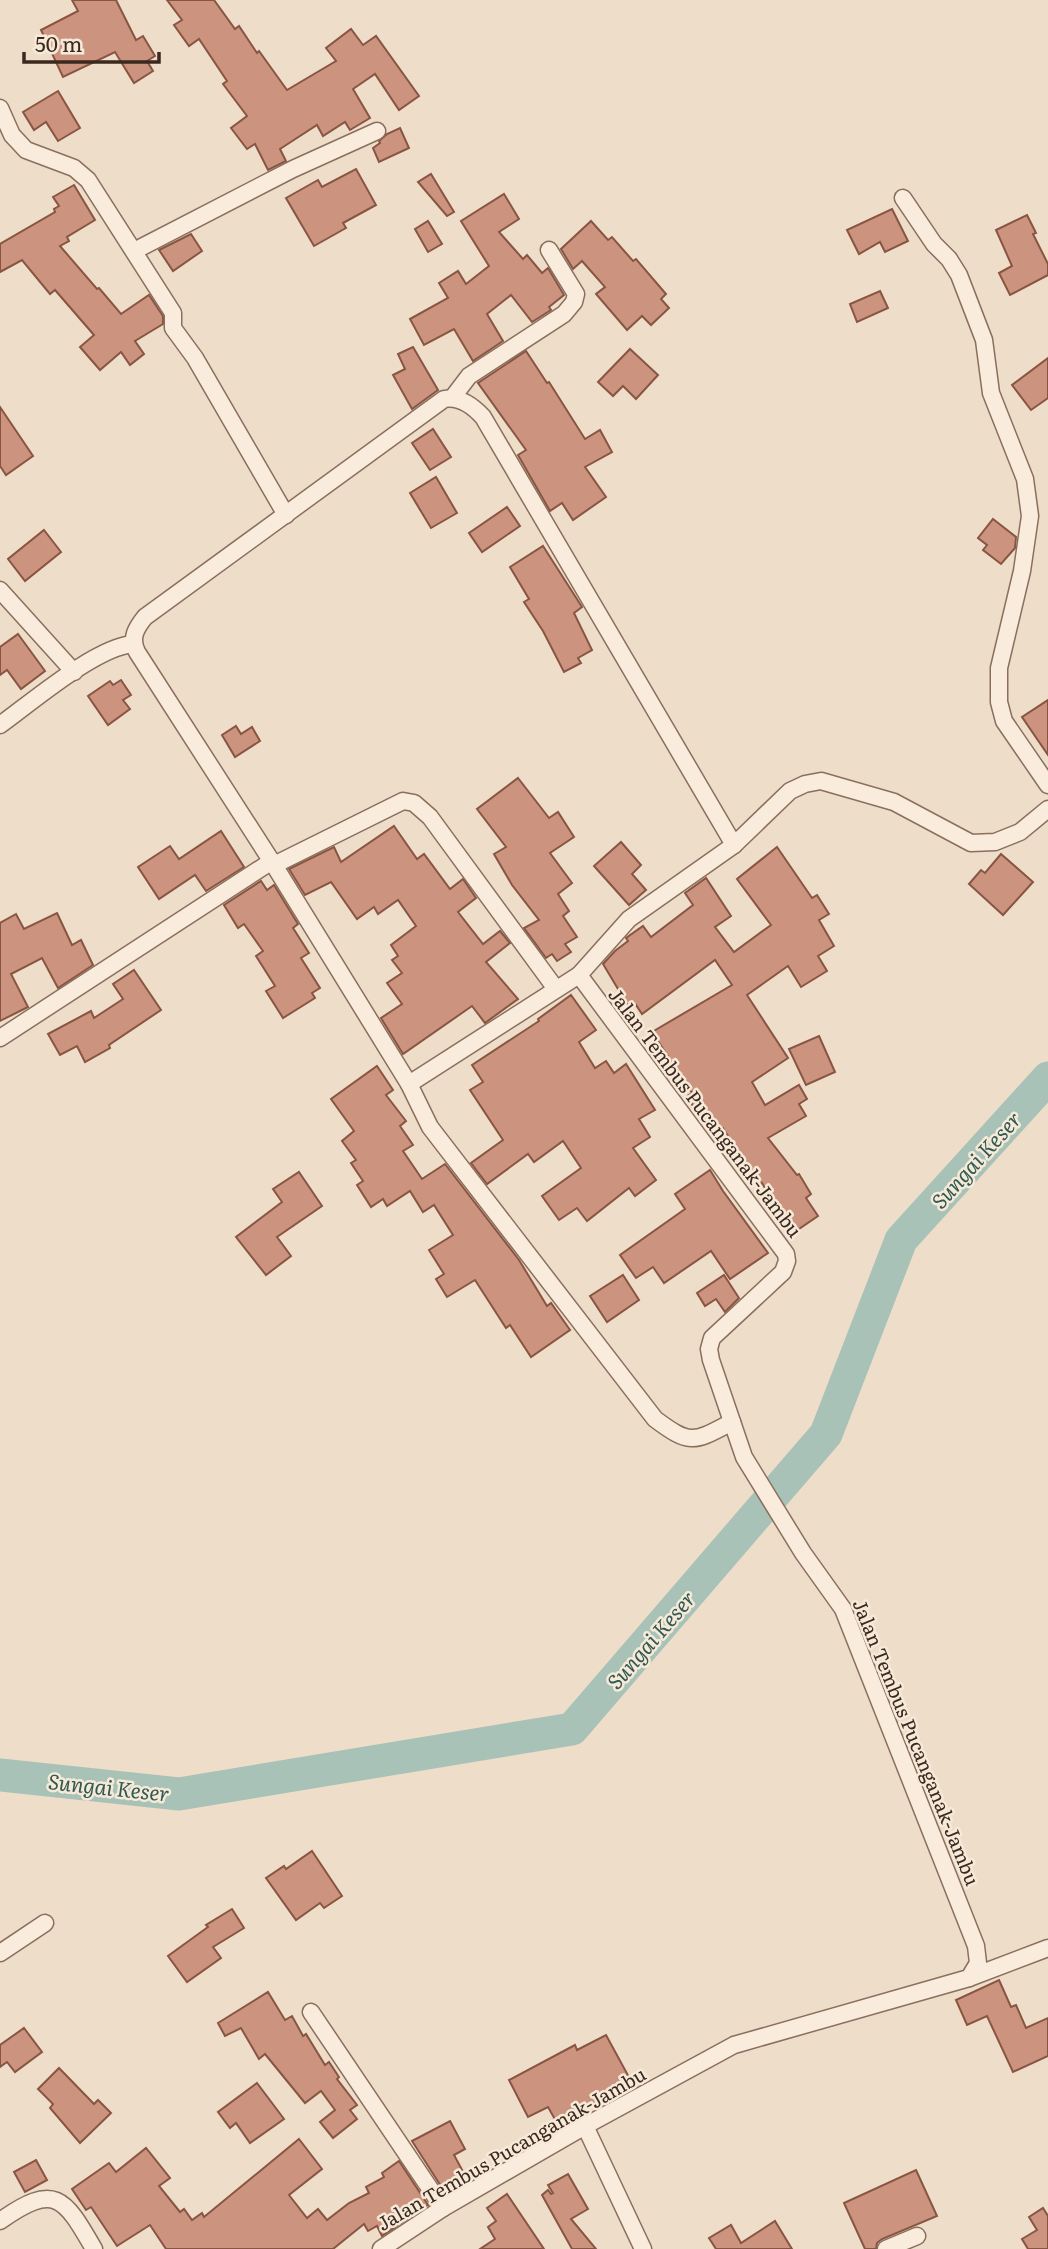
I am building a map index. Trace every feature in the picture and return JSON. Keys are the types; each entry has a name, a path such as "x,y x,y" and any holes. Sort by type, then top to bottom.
{"street":[{"path":"0,108 12,135 26,150 74,168 88,180 173,313 173,328 195,358 286,515"},
{"path":"134,251 293,169 377,131"},
{"path":"903,198 959,275 984,340 991,393 1025,479 1030,516 1022,571 999,668 999,702 1003,721 1048,785"},
{"path":"549,250 576,294 574,302 564,314 469,376 453,397 444,399 145,617 136,628 133,644 273,863 409,1084 430,1127 656,1419 676,1434 689,1439 701,1438 732,1422"},
{"path":"453,397 476,410 482,417 734,845"},
{"path":"0,590 74,673"},
{"path":"0,725 119,645 133,644"},
{"path":"409,1084 579,975 629,919 734,845 790,791 805,784 821,781 894,802 971,844 995,842 1020,832 1048,809"},
{"path":"0,1038 273,863 403,801 414,803 430,817 556,989"},
{"name":"Jalan Tembus Pucanganak-Jambu","path":"381,2249 443,2208 585,2126 734,2045 969,1978 978,1963 976,1946 844,1609 803,1553 744,1457 711,1360 709,1349 712,1339 783,1272 787,1261 786,1254 579,975"},
{"path":"0,1953 45,1923"},
{"path":"969,1978 1048,1948"},
{"path":"311,2012 443,2208"},
{"path":"585,2126 643,2249"},
{"path":"0,2221 35,2200 51,2198 65,2205 76,2217 94,2249"},
{"path":"886,2249 917,2236"}],"building":[{"path":"72,0 116,0 136,40 143,36 155,56 147,61 153,71 134,83 115,52 63,77 41,30 78,11"},
{"path":"167,0 214,0 235,29 239,26 287,90 336,61 326,48 351,29 363,45 376,36 419,96 399,110 375,74 353,89 370,118 350,130 345,122 323,136 317,125 280,149 286,161 268,170 255,144 247,149 231,128 247,116 223,84 227,81 199,39 189,46 174,25 182,20"},
{"path":"58,91 80,128 58,141 46,122 34,130 23,112"},
{"path":"400,128 409,148 379,162 373,148 387,134"},
{"path":"356,169 376,205 343,223 346,228 314,246 286,198 318,180 322,187"},
{"path":"431,174 454,212 447,216 418,182"},
{"path":"74,185 95,220 67,237 69,241 60,246 121,314 149,295 163,316 163,324 135,341 144,354 130,365 121,352 100,370 80,347 94,335 55,290 50,294 22,260 0,272 0,244 55,212 54,209 59,206 53,197"},
{"path":"504,194 519,219 499,232 523,259 527,255 542,273 548,268 564,295 549,307 551,310 532,322 511,295 487,314 503,341 473,361 454,329 424,345 410,319 448,298 439,283 458,271 466,284 489,266 461,221"},
{"path":"892,209 908,241 885,252 880,242 859,254 847,230"},
{"path":"1027,215 1048,264 1048,275 1010,295 999,273 1012,266 996,230"},
{"path":"428,221 442,244 428,252 415,229"},
{"path":"591,221 608,240 612,237 633,261 636,259 666,294 661,299 669,308 651,325 642,316 627,330 596,294 605,287 582,261 573,269 561,249"},
{"path":"191,234 202,251 173,271 159,250"},
{"path":"880,291 888,308 857,322 850,304"},
{"path":"413,347 438,390 412,409 393,375 405,369 398,354"},
{"path":"630,349 658,375 636,399 623,386 613,396 598,382"},
{"path":"526,351 585,439 600,430 612,452 585,467 606,497 573,520 562,503 550,511 518,455 526,450 478,383"},
{"path":"1048,358 1048,398 1031,410 1012,385"},
{"path":"0,407 33,456 6,475 0,466"},
{"path":"433,429 451,457 430,470 412,443"},
{"path":"436,477 457,513 431,528 410,493"},
{"path":"507,507 520,526 482,552 469,533"},
{"path":"993,519 1016,537 1015,548 1001,564 983,550 987,545 978,538"},
{"path":"44,530 61,552 25,581 8,559"},
{"path":"543,546 582,607 574,613 592,650 578,658 581,663 564,672 543,631 524,602 529,599 510,567"},
{"path":"18,634 45,671 21,689 7,670 0,675 0,647"},
{"path":"121,680 131,695 123,700 130,709 108,725 88,696 110,681 113,685"},
{"path":"1048,700 1048,755 1022,717"},
{"path":"236,726 241,734 252,727 260,741 235,757 222,735"},
{"path":"518,778 549,818 558,812 574,837 550,853 572,883 558,894 569,911 563,916 577,937 565,944 571,952 557,961 552,954 546,958 524,928 539,920 512,885 494,854 506,847 477,809"},
{"path":"394,826 417,859 424,854 450,889 463,879 476,898 458,912 483,944 500,931 510,943 486,962 518,999 485,1023 472,1006 403,1054 381,1018 402,1004 387,983 402,973 392,960 398,956 391,945 416,926 398,900 378,914 374,907 357,919 331,882 305,895 289,869 334,847 341,862"},
{"path":"221,831 244,867 206,891 195,875 159,899 138,867 170,846 179,859"},
{"path":"621,842 641,865 632,874 646,890 629,905 594,866"},
{"path":"777,847 812,898 817,895 829,914 819,920 834,946 818,956 827,971 801,987 788,966 747,995 788,1058 752,1082 765,1105 799,1085 807,1099 799,1104 806,1116 768,1138 797,1175 799,1174 811,1194 806,1198 818,1216 790,1235 762,1183 760,1186 742,1163 744,1161 723,1128 713,1134 702,1115 699,1116 687,1096 692,1093 652,1032 732,985 715,960 642,1014 636,1005 630,1009 603,964 628,941 626,938 643,926 651,937 693,905 685,893 706,878 731,916 715,927 734,952 771,925 737,879"},
{"path":"1001,854 1033,882 1003,915 969,884 981,870 985,873"},
{"path":"261,881 267,890 274,885 298,924 293,928 309,953 301,958 320,988 312,993 315,998 283,1018 266,991 275,986 256,956 263,951 244,924 238,928 224,905"},
{"path":"57,913 72,945 81,940 93,965 58,988 42,958 11,974 28,1007 0,1021 0,923 16,914 24,929"},
{"path":"134,970 161,1010 109,1045 110,1048 85,1062 77,1046 60,1055 48,1034 91,1011 94,1018 123,999 113,984"},
{"path":"571,995 596,1030 579,1042 595,1068 606,1061 614,1073 626,1064 655,1110 639,1119 650,1137 633,1148 656,1180 635,1196 629,1188 587,1221 577,1208 559,1220 542,1196 581,1168 563,1141 534,1162 528,1154 487,1184 471,1163 503,1140 470,1090 483,1082 472,1065 539,1021 538,1019"},
{"path":"819,1036 835,1072 806,1085 789,1049"},
{"path":"377,1066 393,1090 386,1095 406,1121 400,1126 413,1145 403,1151 422,1179 445,1164 519,1260 547,1306 551,1303 570,1330 531,1357 510,1325 506,1328 475,1280 447,1297 436,1279 444,1274 429,1250 453,1235 434,1205 423,1212 410,1191 387,1206 383,1199 371,1207 357,1185 363,1181 351,1163 356,1160 342,1141 354,1131 331,1099"},
{"path":"710,1170 768,1253 730,1279 711,1251 664,1283 653,1267 636,1278 620,1255 685,1209 675,1194"},
{"path":"299,1172 322,1206 277,1237 291,1256 266,1275 236,1237 282,1202 273,1189"},
{"path":"623,1275 639,1300 607,1322 590,1296"},
{"path":"724,1275 739,1298 725,1312 716,1299 705,1306 697,1293"},
{"path":"312,1851 342,1896 324,1908 320,1903 296,1920 266,1878 284,1866 286,1869"},
{"path":"232,1909 244,1928 213,1947 221,1958 187,1982 168,1956 208,1927 206,1925"},
{"path":"999,1980 1011,2007 1016,2005 1026,2028 1048,2018 1048,2056 1013,2072 987,2016 967,2025 956,2000"},
{"path":"268,1992 285,2020 292,2016 325,2065 329,2062 339,2077 337,2079 357,2105 350,2110 357,2119 333,2138 320,2122 335,2110 321,2091 305,2103 265,2054 259,2059 241,2028 225,2036 218,2023"},
{"path":"24,2028 42,2052 15,2072 7,2062 0,2067 0,2045"},
{"path":"606,2035 630,2079 609,2091 611,2094 557,2123 548,2107 528,2117 509,2080 575,2045 577,2050"},
{"path":"59,2068 94,2104 98,2100 111,2113 80,2143 50,2108 53,2104 38,2089"},
{"path":"257,2083 284,2119 250,2143 236,2123 230,2128 218,2112"},
{"path":"450,2121 465,2149 454,2155 468,2181 446,2194 412,2141"},
{"path":"299,2139 322,2169 289,2195 307,2218 318,2209 327,2220 349,2203 369,2193 366,2187 384,2177 382,2173 399,2161 428,2205 382,2236 377,2226 368,2231 364,2224 333,2249 166,2249 150,2225 117,2246 91,2207 86,2210 72,2189 109,2163 116,2172 146,2148 170,2178 159,2186 180,2212 184,2209 192,2220 202,2213 204,2217"},
{"path":"36,2160 47,2180 25,2192 14,2172"},
{"path":"916,2170 937,2216 882,2239 877,2243 876,2249 865,2249 844,2203"},
{"path":"568,2174 588,2209 571,2219 596,2249 572,2249 542,2195 548,2190 553,2193 548,2185"},
{"path":"507,2194 544,2249 480,2249 495,2239 488,2227 496,2221 487,2208"},
{"path":"1043,2208 1048,2216 1048,2249 1028,2249 1022,2239 1037,2230 1029,2217"},
{"path":"775,2221 792,2249 716,2249 709,2238 731,2225 741,2243"}],"waterway":[{"name":"Sungai Keser","path":"0,1775 179,1794 572,1729 826,1434 901,1240 1048,1078"}]}
